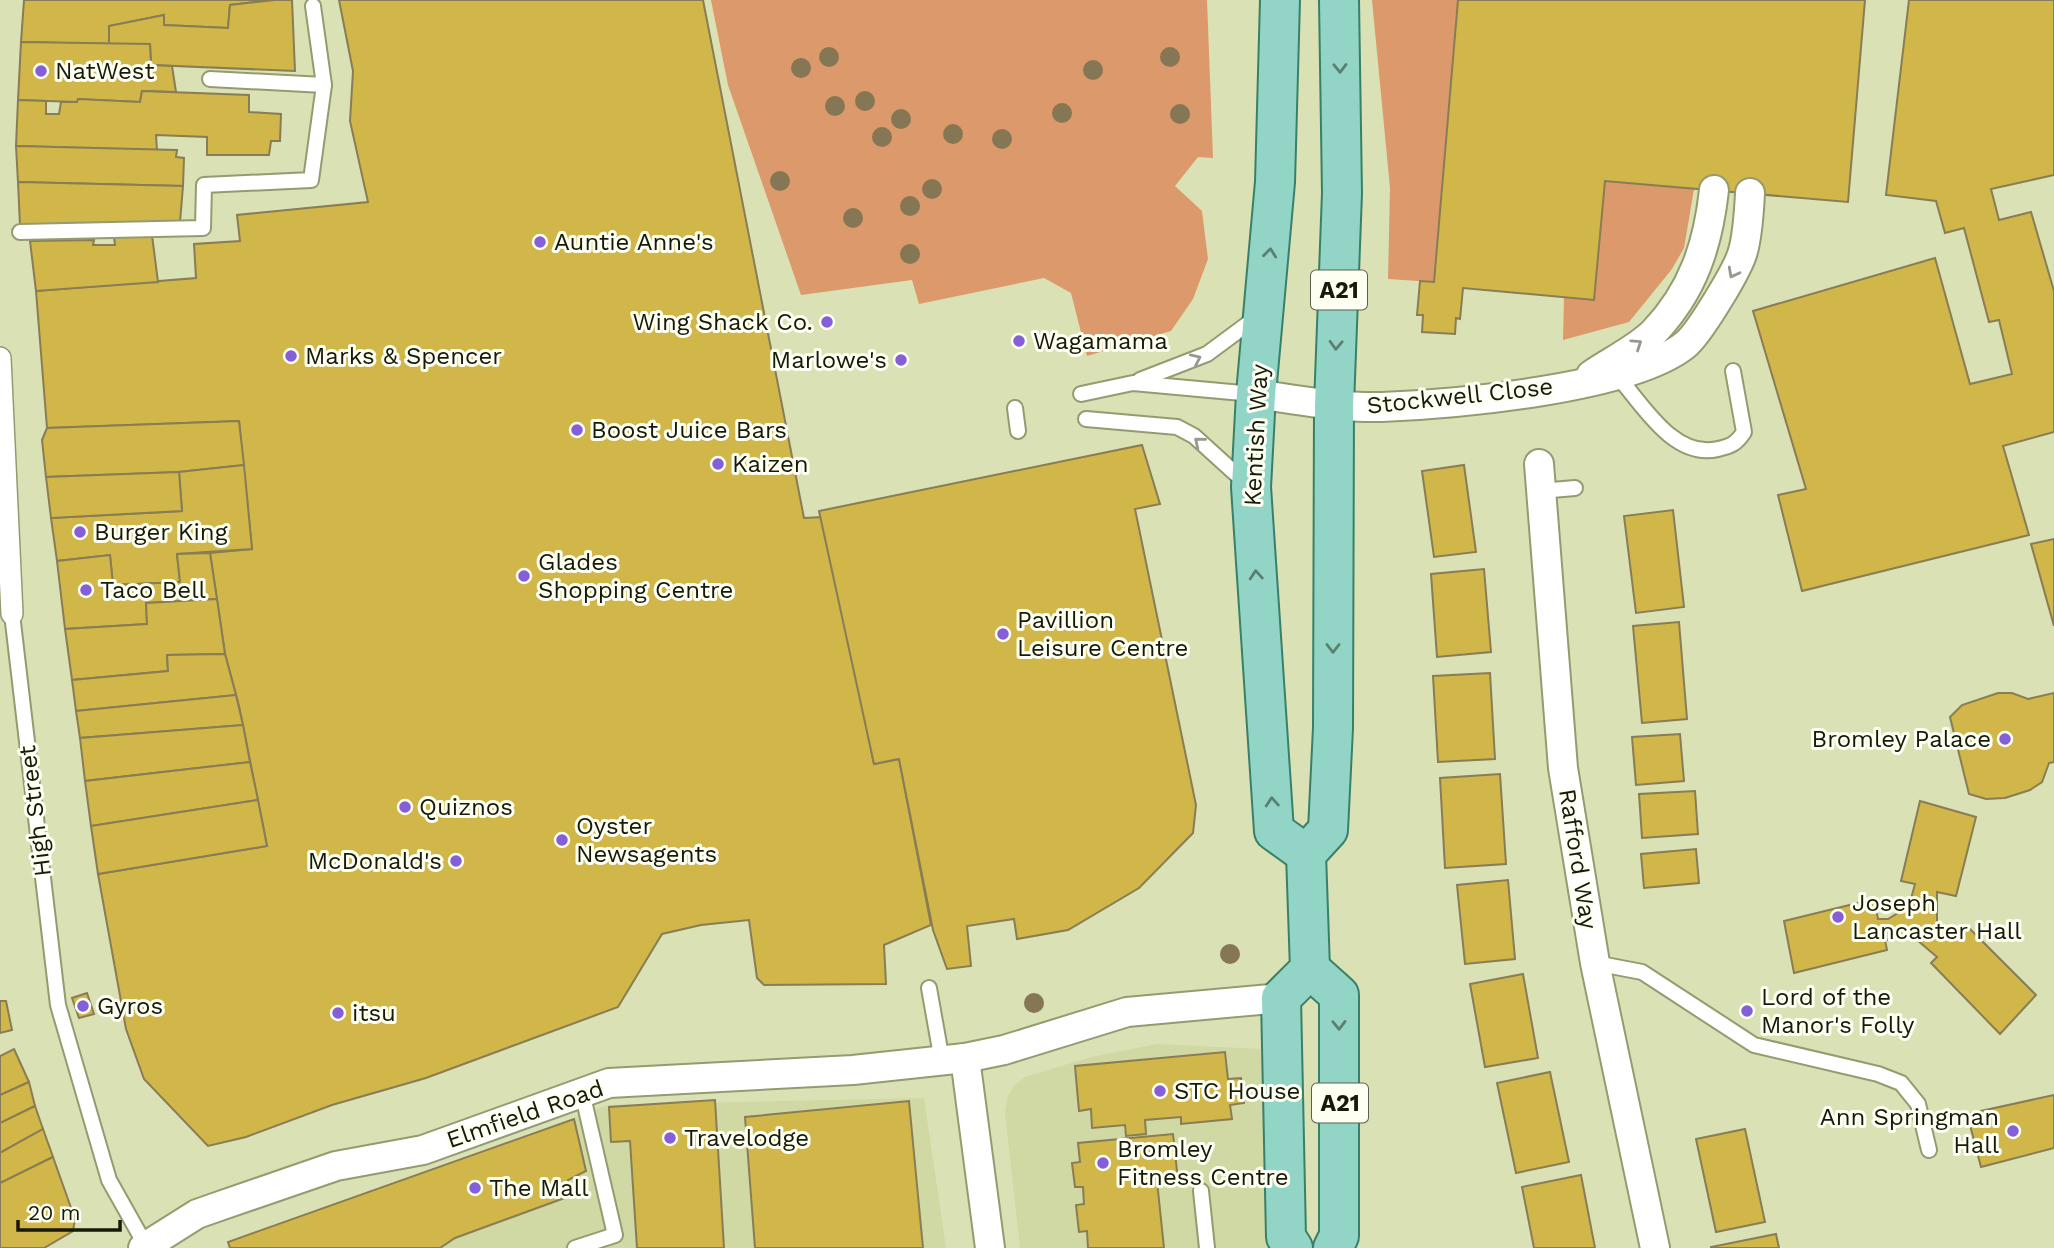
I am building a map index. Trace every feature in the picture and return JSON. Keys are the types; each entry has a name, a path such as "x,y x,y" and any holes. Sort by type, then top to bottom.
{"main road":[{"name":"Kentish Way","path":"1280,0 1275,182 1256,394 1251,487 1274,831 1306,854"},
{"name":"A21","path":"1306,854 1328,831 1333,728 1334,405 1342,193 1339,0"},
{"path":"1282,998 1310,969 1306,854"},
{"name":"A21","path":"1310,969 1339,995 1339,1236 1332,1248"},
{"name":"A21","path":"1282,998 1286,1237 1293,1248"}],"street":[{"name":"Stockwell Close","path":"1256,394 1334,405 1391,406 1522,394 1580,383 1612,370 1653,333 1690,284 1704,250 1714,190"},
{"name":"Stockwell Close","path":"1612,370 1638,371 1686,345 1720,296 1743,253 1750,200"},
{"name":"High Street","path":"0,358 12,614"},
{"name":"Rafford Way","path":"1539,477 1563,768 1595,962 1655,1248"},
{"name":"Elmfield Road","path":"145,1247 197,1214 336,1166 423,1150 609,1083 853,1070 953,1060 1004,1050 1127,1012 1282,998"},
{"path":"953,1060 989,1248"}],"lane":[{"path":"20,232 203,228 204,185 311,180 324,85 313,6"},
{"path":"210,79 324,85"},
{"path":"1082,394 1132,383 1207,354 1263,312"},
{"path":"1612,370 1672,439 1694,451 1712,451 1735,445 1744,432 1733,371"},
{"path":"1132,383 1256,394"},
{"path":"1015,408 1018,431"},
{"path":"1086,419 1177,427 1194,436 1251,487"},
{"path":"1539,477 1575,488"},
{"name":"High Street","path":"12,614 58,1005 109,1180 145,1247"},
{"path":"1595,962 1642,972 1754,1045 1878,1074 1901,1083 1918,1104 1929,1150"},
{"path":"929,988 953,1060"},
{"path":"575,1248 615,1235 582,1092"},
{"path":"1201,1191 1206,1248"}],"shaded area":[{"path":"711,0 1207,0 1213,158 1198,157 1175,186 1202,211 1208,259 1193,299 1171,331 1087,356 1071,293 1044,278 919,304 912,280 801,295 728,85"},
{"path":"1372,0 1458,0 1434,282 1388,279 1390,188"},
{"path":"1605,181 1694,189 1684,248 1672,269 1629,322 1563,340 1564,298 1594,299"},
{"path":"1157,1044 1261,1049 1276,1248 1020,1248 1005,1112 1008,1096 1015,1085 1025,1077 1091,1057"},
{"path":"924,1098 946,1248 224,1248 608,1105"}],"building":[{"path":"24,0 275,0 230,5 228,28 164,25 164,15 109,26 109,44 21,42"},
{"path":"292,0 295,71 151,65 150,44 109,44 109,26 164,15 164,25 228,28 230,5"},
{"name":"Glades Shopping Centre","path":"339,0 703,0 804,518 823,517 874,764 899,759 931,925 884,945 886,984 764,985 757,978 749,920 701,925 662,934 618,1007 426,1078 332,1105 246,1137 208,1146 144,1079 126,1029 98,874 267,846 239,706 225,654 210,553 252,549 239,421 47,428 36,291 196,278 194,244 240,241 237,215 368,202 350,121 353,71"},
{"path":"1458,0 1865,0 1848,202 1605,181 1594,300 1463,288 1460,319 1456,318 1455,334 1422,332 1423,315 1417,315 1420,281 1434,282"},
{"path":"1909,0 2054,0 2054,175 1991,189 1999,220 2031,212 2054,291 2054,432 2003,446 2029,535 1802,591 1778,495 1806,489 1753,311 1935,258 1970,384 2012,374 1999,320 1989,322 1964,228 1945,233 1936,201 1886,195"},
{"path":"21,42 150,44 151,65 172,66 176,92 142,91 140,102 18,100"},
{"path":"142,91 249,95 249,112 281,114 280,141 271,141 269,155 207,155 207,137 156,135 157,150 16,146 18,100 46,101 46,114 59,114 61,102 77,102 78,99 140,102"},
{"path":"16,146 177,150 176,157 184,158 183,186 18,182"},
{"path":"18,182 183,186 180,222 20,225"},
{"path":"152,235 158,282 36,291 30,241 94,240 93,245 115,245 114,237"},
{"path":"239,421 244,465 179,472 46,477 42,440 47,428"},
{"name":"Pavillion Leisure Centre","path":"1142,445 1160,504 1135,509 1196,805 1193,833 1139,888 1068,930 1017,939 1014,919 967,926 971,966 947,969 933,930 899,759 874,764 819,511"},
{"path":"244,465 252,549 177,554 180,582 113,585 110,555 57,561 51,518 182,511 179,472"},
{"path":"1464,465 1476,552 1434,557 1422,471"},
{"path":"179,472 182,511 51,518 46,477"},
{"path":"1673,510 1684,607 1636,613 1624,516"},
{"path":"2054,539 2054,626 2031,544"},
{"path":"210,553 217,599 146,603 147,624 65,629 57,561 110,555 113,585 180,582 177,554"},
{"path":"1484,569 1491,652 1437,657 1431,574"},
{"path":"217,599 225,654 167,655 168,671 72,680 65,629 147,624 146,603"},
{"path":"1679,622 1687,719 1642,723 1633,626"},
{"path":"225,654 236,695 76,711 72,680 168,671 167,655"},
{"path":"1490,673 1495,759 1438,762 1433,676"},
{"name":"Bromley Palace","path":"1998,693 2012,693 2028,699 2054,693 2054,762 2049,763 2042,782 2030,790 2005,798 1986,799 1969,794 1950,717 1962,705"},
{"path":"236,695 243,725 80,738 76,711"},
{"path":"243,725 250,762 85,781 80,738"},
{"path":"1680,734 1684,781 1636,785 1632,737"},
{"path":"250,762 258,800 91,826 85,781"},
{"path":"1500,774 1506,864 1445,868 1440,778"},
{"path":"1695,791 1698,834 1642,838 1639,794"},
{"path":"258,800 267,846 98,874 91,826"},
{"name":"Joseph Lancaster Hall","path":"1920,801 1976,817 1956,896 1937,892 1937,925 1954,941 1968,927 2036,995 2000,1034 1931,963 1937,957 1917,940 1885,940 1887,950 1794,973 1784,921 1874,899 1878,919 1888,919 1909,906 1915,884 1901,881"},
{"path":"1696,849 1699,883 1644,888 1641,854"},
{"path":"1508,880 1515,959 1465,964 1457,885"},
{"path":"1523,974 1538,1058 1485,1067 1470,984"},
{"name":"Gyros","path":"87,993 94,1014 79,1018 72,998"},
{"path":"0,1001 6,1001 12,1030 0,1033"},
{"path":"14,1049 29,1082 0,1095 0,1056"},
{"name":"STC House","path":"1225,1052 1228,1079 1241,1078 1244,1103 1230,1105 1232,1119 1181,1124 1181,1117 1145,1120 1146,1134 1126,1136 1125,1125 1092,1128 1091,1109 1079,1111 1075,1066"},
{"path":"1550,1072 1569,1162 1516,1173 1497,1083"},
{"path":"29,1082 35,1106 0,1123 0,1095"},
{"name":"Ann Springman Hall","path":"2054,1095 2054,1148 1981,1167 1967,1114"},
{"path":"715,1100 724,1248 637,1248 630,1141 611,1142 609,1107"},
{"path":"909,1101 923,1248 755,1248 745,1117"},
{"path":"35,1106 43,1129 0,1153 0,1123"},
{"name":"The Mall","path":"574,1119 586,1171 568,1180 570,1196 455,1238 440,1248 230,1248 228,1242"},
{"path":"43,1129 53,1157 0,1183 0,1153"},
{"path":"1745,1129 1765,1222 1716,1232 1696,1139"},
{"path":"1173,1134 1178,1180 1157,1181 1164,1248 1088,1248 1087,1231 1079,1232 1076,1205 1084,1204 1083,1187 1075,1187 1072,1163 1080,1162 1078,1143"},
{"path":"53,1157 75,1219 73,1231 44,1248 0,1248 0,1183"},
{"path":"1581,1175 1595,1248 1534,1248 1522,1187"},
{"path":"1776,1234 1779,1248 1711,1248 1711,1247"}],"place":[{"name":"NatWest","path":"41,71"},
{"name":"Auntie Anne's","path":"540,242"},
{"name":"Wing Shack Co.","path":"827,322"},
{"name":"Wagamama","path":"1019,341"},
{"name":"Marks & Spencer","path":"291,356"},
{"name":"Marlowe's","path":"901,360"},
{"name":"Boost Juice Bars","path":"577,430"},
{"name":"Kaizen","path":"718,464"},
{"name":"Burger King","path":"80,532"},
{"name":"Glades Shopping Centre","path":"524,576"},
{"name":"Taco Bell","path":"86,590"},
{"name":"Pavillion Leisure Centre","path":"1003,634"},
{"name":"Bromley Palace","path":"2005,739"},
{"name":"Quiznos","path":"405,807"},
{"name":"Oyster Newsagents","path":"562,840"},
{"name":"McDonald's","path":"456,861"},
{"name":"Joseph Lancaster Hall","path":"1838,917"},
{"name":"Gyros","path":"83,1006"},
{"name":"Lord of the Manor's Folly","path":"1747,1011"},
{"name":"itsu","path":"338,1013"},
{"name":"STC House","path":"1160,1091"},
{"name":"Ann Springman Hall","path":"2013,1131"},
{"name":"Travelodge","path":"670,1138"},
{"name":"Bromley Fitness Centre","path":"1103,1163"},
{"name":"The Mall","path":"475,1188"}]}
